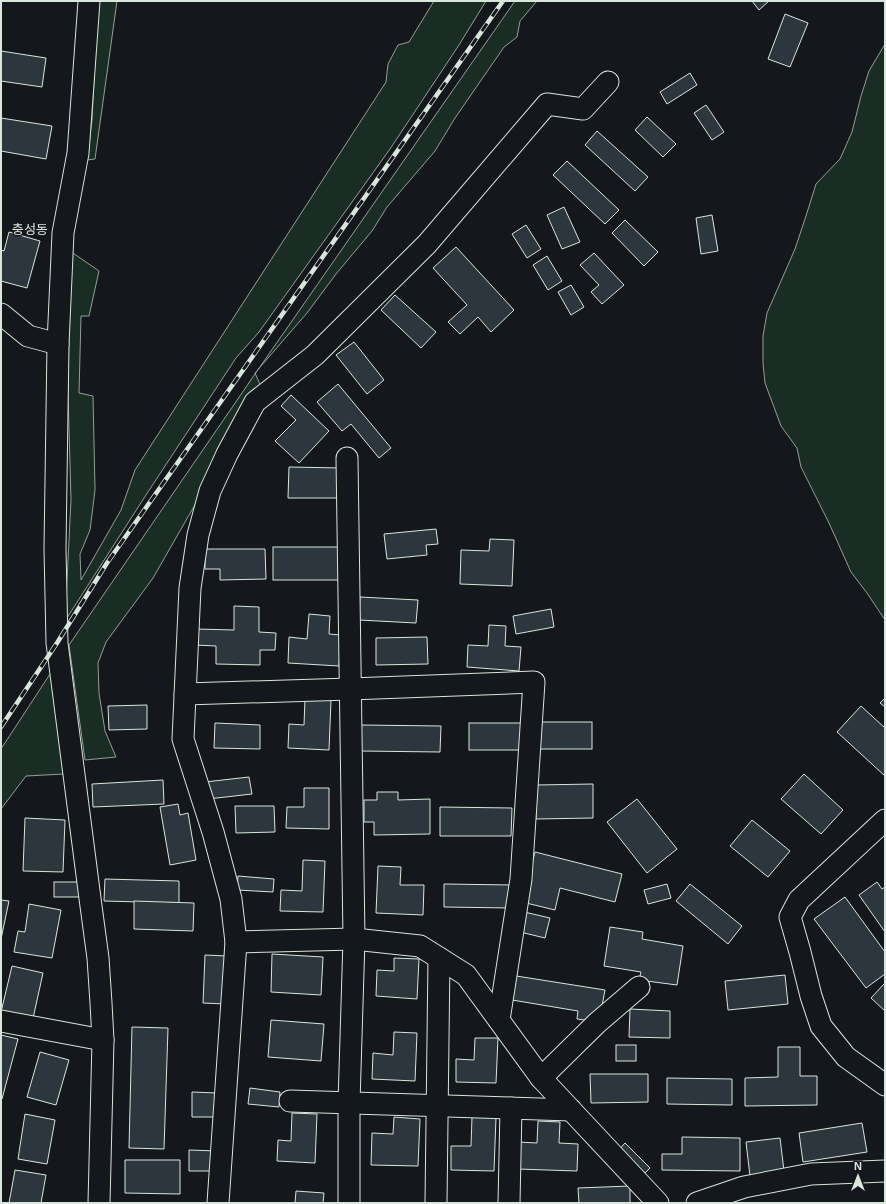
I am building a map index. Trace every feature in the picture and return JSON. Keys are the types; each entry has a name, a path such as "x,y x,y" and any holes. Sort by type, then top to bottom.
{"street":[{"path":"88,1 78,153 63,233 58,344 55,548 57,643 96,943 103,1040 99,1203"},
{"path":"218,1203 236,942 231,899 183,739 190,588 198,535 210,491 227,454 255,402 315,355 427,244 496,161 547,104 583,108 608,82"},
{"path":"1,314 28,336 58,344"},
{"path":"347,458 354,939 349,1103 349,1203"},
{"path":"185,694 534,682 521,879 499,1020"},
{"path":"885,820 799,900 790,917 811,996 821,1026 846,1057 885,1086"},
{"path":"236,942 354,939 420,946 466,975 541,1078 658,1203"},
{"path":"436,1203 439,958"},
{"path":"541,1078 597,1024 639,987"},
{"path":"1,1020 103,1040"},
{"path":"290,1101 571,1110"},
{"path":"509,1203 511,1108"},
{"path":"697,1203 744,1187 811,1174 885,1171"}],"green space":[{"path":"98,1 117,1 95,159 87,160 92,120"},
{"path":"434,1 486,1 459,45 390,149 259,332 236,358 65,621 71,500 68,393 70,251 99,271 89,316 81,316 79,393 93,396 95,490 90,530 80,554 81,580 121,510 135,470 386,82 388,64 398,45 409,42"},
{"path":"515,1 537,1 520,21 517,37 504,47 455,118 435,151 387,207 372,231 336,274 307,313 259,369"},
{"path":"885,44 885,620 851,572 829,523 801,467 797,448 781,426 765,383 763,336 767,313 795,249 816,184 840,159 852,132 869,71"},
{"path":"255,374 263,391 153,578 106,642 98,663 99,693 105,731 116,757 85,760 69,645"},
{"path":"52,671 64,774 26,776 1,809 1,749"}],"building":[{"path":"752,1 769,1 759,10"},
{"path":"785,14 808,23 790,67 768,59"},
{"path":"1,51 46,58 42,87 1,81"},
{"path":"690,73 697,85 667,104 660,92"},
{"path":"706,105 724,132 712,140 694,113"},
{"path":"647,117 676,144 663,157 635,130"},
{"path":"1,118 52,126 46,159 1,151"},
{"path":"597,131 648,177 635,191 585,145"},
{"path":"567,161 619,210 605,224 553,175"},
{"path":"564,207 580,242 562,249 547,215"},
{"path":"712,215 718,251 701,254 696,218"},
{"path":"625,220 658,252 644,266 612,233"},
{"path":"526,225 541,249 527,258 512,234"},
{"path":"9,232 40,241 27,288 1,281 1,250 4,251"},
{"path":"456,247 514,310 491,332 478,317 460,334 448,322 467,305 433,268"},
{"path":"594,253 624,285 602,304 591,292 599,285 580,265"},
{"path":"547,256 562,281 548,290 533,265"},
{"path":"571,285 584,307 571,315 558,292"},
{"path":"395,295 436,332 421,348 381,310"},
{"path":"354,342 384,380 367,394 336,355"},
{"path":"338,384 391,448 379,458 351,424 342,431 317,402"},
{"path":"291,395 329,431 299,463 275,441 296,420 281,406"},
{"path":"289,467 342,468 341,498 288,498"},
{"path":"436,529 438,544 426,545 427,555 387,559 384,534"},
{"path":"490,539 514,540 512,586 460,584 461,550 489,551"},
{"path":"273,547 340,547 340,580 273,580"},
{"path":"205,549 265,549 266,579 220,580 220,569 205,569"},
{"path":"360,597 418,600 416,623 359,620"},
{"path":"234,606 259,607 259,632 276,633 275,650 260,650 260,665 216,664 216,646 195,645 196,629 234,630"},
{"path":"551,609 554,627 516,634 513,616"},
{"path":"309,614 330,616 329,634 341,635 339,666 288,663 289,637 307,639"},
{"path":"489,625 506,626 505,646 521,647 519,671 467,667 468,645 488,646"},
{"path":"427,637 428,664 376,665 376,638"},
{"path":"885,698 885,707 880,703"},
{"path":"305,699 331,700 329,750 288,748 289,724 304,725"},
{"path":"147,705 147,729 109,730 108,706"},
{"path":"861,706 885,728 885,776 837,732"},
{"path":"534,722 592,722 592,749 534,749"},
{"path":"215,723 260,725 260,749 214,748"},
{"path":"469,723 528,723 528,750 469,750"},
{"path":"361,725 441,726 440,752 360,751"},
{"path":"804,774 843,810 821,834 781,799"},
{"path":"249,777 252,794 208,799 205,782"},
{"path":"163,780 164,804 93,807 92,784"},
{"path":"593,784 593,818 536,819 536,785"},
{"path":"304,788 329,788 329,829 286,828 287,807 304,807"},
{"path":"377,792 398,792 398,800 430,799 430,834 374,835 374,822 364,822 364,800 377,800"},
{"path":"637,799 677,849 647,873 607,822"},
{"path":"178,804 180,815 188,813 196,860 170,865 160,807"},
{"path":"235,806 274,806 275,832 236,833"},
{"path":"440,807 512,808 511,836 440,836"},
{"path":"25,818 65,820 63,872 23,871"},
{"path":"752,820 790,851 768,877 730,846"},
{"path":"535,852 622,874 615,902 560,888 555,910 522,902"},
{"path":"303,860 325,861 323,912 280,911 281,890 302,891"},
{"path":"378,866 401,867 400,885 424,885 423,915 376,913"},
{"path":"238,876 274,879 273,892 237,890"},
{"path":"105,879 179,881 179,903 104,901"},
{"path":"54,882 80,882 80,897 54,897"},
{"path":"877,882 882,889 885,887 885,932 859,895"},
{"path":"444,884 512,885 511,908 444,907"},
{"path":"667,884 671,898 648,904 644,890"},
{"path":"690,884 742,926 728,944 676,901"},
{"path":"845,897 885,952 885,974 866,988 814,919"},
{"path":"1,900 9,901 1,939"},
{"path":"134,901 194,903 193,931 134,929"},
{"path":"29,904 61,910 52,958 14,952 18,931 25,932"},
{"path":"520,911 550,918 545,938 516,931"},
{"path":"610,927 643,932 642,939 683,946 677,985 639,980 641,972 604,966"},
{"path":"272,954 323,957 321,995 271,992"},
{"path":"205,955 227,956 225,1004 203,1003"},
{"path":"394,958 419,959 417,999 376,996 377,970 394,971"},
{"path":"12,966 43,973 32,1023 1,1012"},
{"path":"510,975 605,990 599,1022 577,1019 578,1011 506,999"},
{"path":"785,975 788,1004 728,1010 725,981"},
{"path":"885,983 885,1011 871,998"},
{"path":"630,1009 670,1011 670,1038 629,1037"},
{"path":"271,1020 324,1024 321,1061 268,1057"},
{"path":"132,1027 168,1028 164,1149 129,1148"},
{"path":"394,1032 417,1033 415,1081 372,1079 373,1053 393,1055"},
{"path":"1,1035 18,1039 2,1099 1,1099"},
{"path":"475,1038 498,1038 496,1083 456,1082 456,1059 474,1060"},
{"path":"616,1045 636,1045 636,1061 616,1061"},
{"path":"778,1047 800,1047 800,1076 817,1076 817,1105 745,1106 745,1078 778,1077"},
{"path":"40,1052 69,1060 56,1105 27,1097"},
{"path":"590,1074 648,1074 648,1102 591,1103"},
{"path":"667,1078 732,1079 732,1105 667,1104"},
{"path":"250,1088 280,1092 279,1107 248,1104"},
{"path":"192,1092 218,1093 218,1117 192,1117"},
{"path":"292,1113 317,1114 315,1163 277,1161 278,1140 291,1141"},
{"path":"25,1114 55,1120 47,1164 18,1159"},
{"path":"394,1117 420,1119 418,1166 371,1165 372,1133 393,1134"},
{"path":"472,1117 496,1117 494,1171 451,1170 451,1146 471,1146"},
{"path":"538,1121 560,1122 559,1143 578,1144 577,1171 517,1169 518,1142 537,1143"},
{"path":"862,1123 867,1152 803,1162 799,1133"},
{"path":"682,1137 740,1138 740,1171 662,1170 662,1154 682,1154"},
{"path":"780,1138 784,1171 750,1176 746,1142"},
{"path":"625,1143 650,1168 641,1177 616,1153"},
{"path":"189,1150 218,1151 217,1171 189,1171"},
{"path":"125,1160 180,1160 180,1194 125,1193"},
{"path":"15,1170 46,1175 41,1203 9,1203"},
{"path":"630,1186 630,1203 579,1203 578,1188"},
{"path":"296,1191 324,1193 323,1203 295,1203"}],"railway":[{"path":"1,727 57,643 107,563 503,1"}],"district":[{"name":"충성동","path":"30,229"}]}
